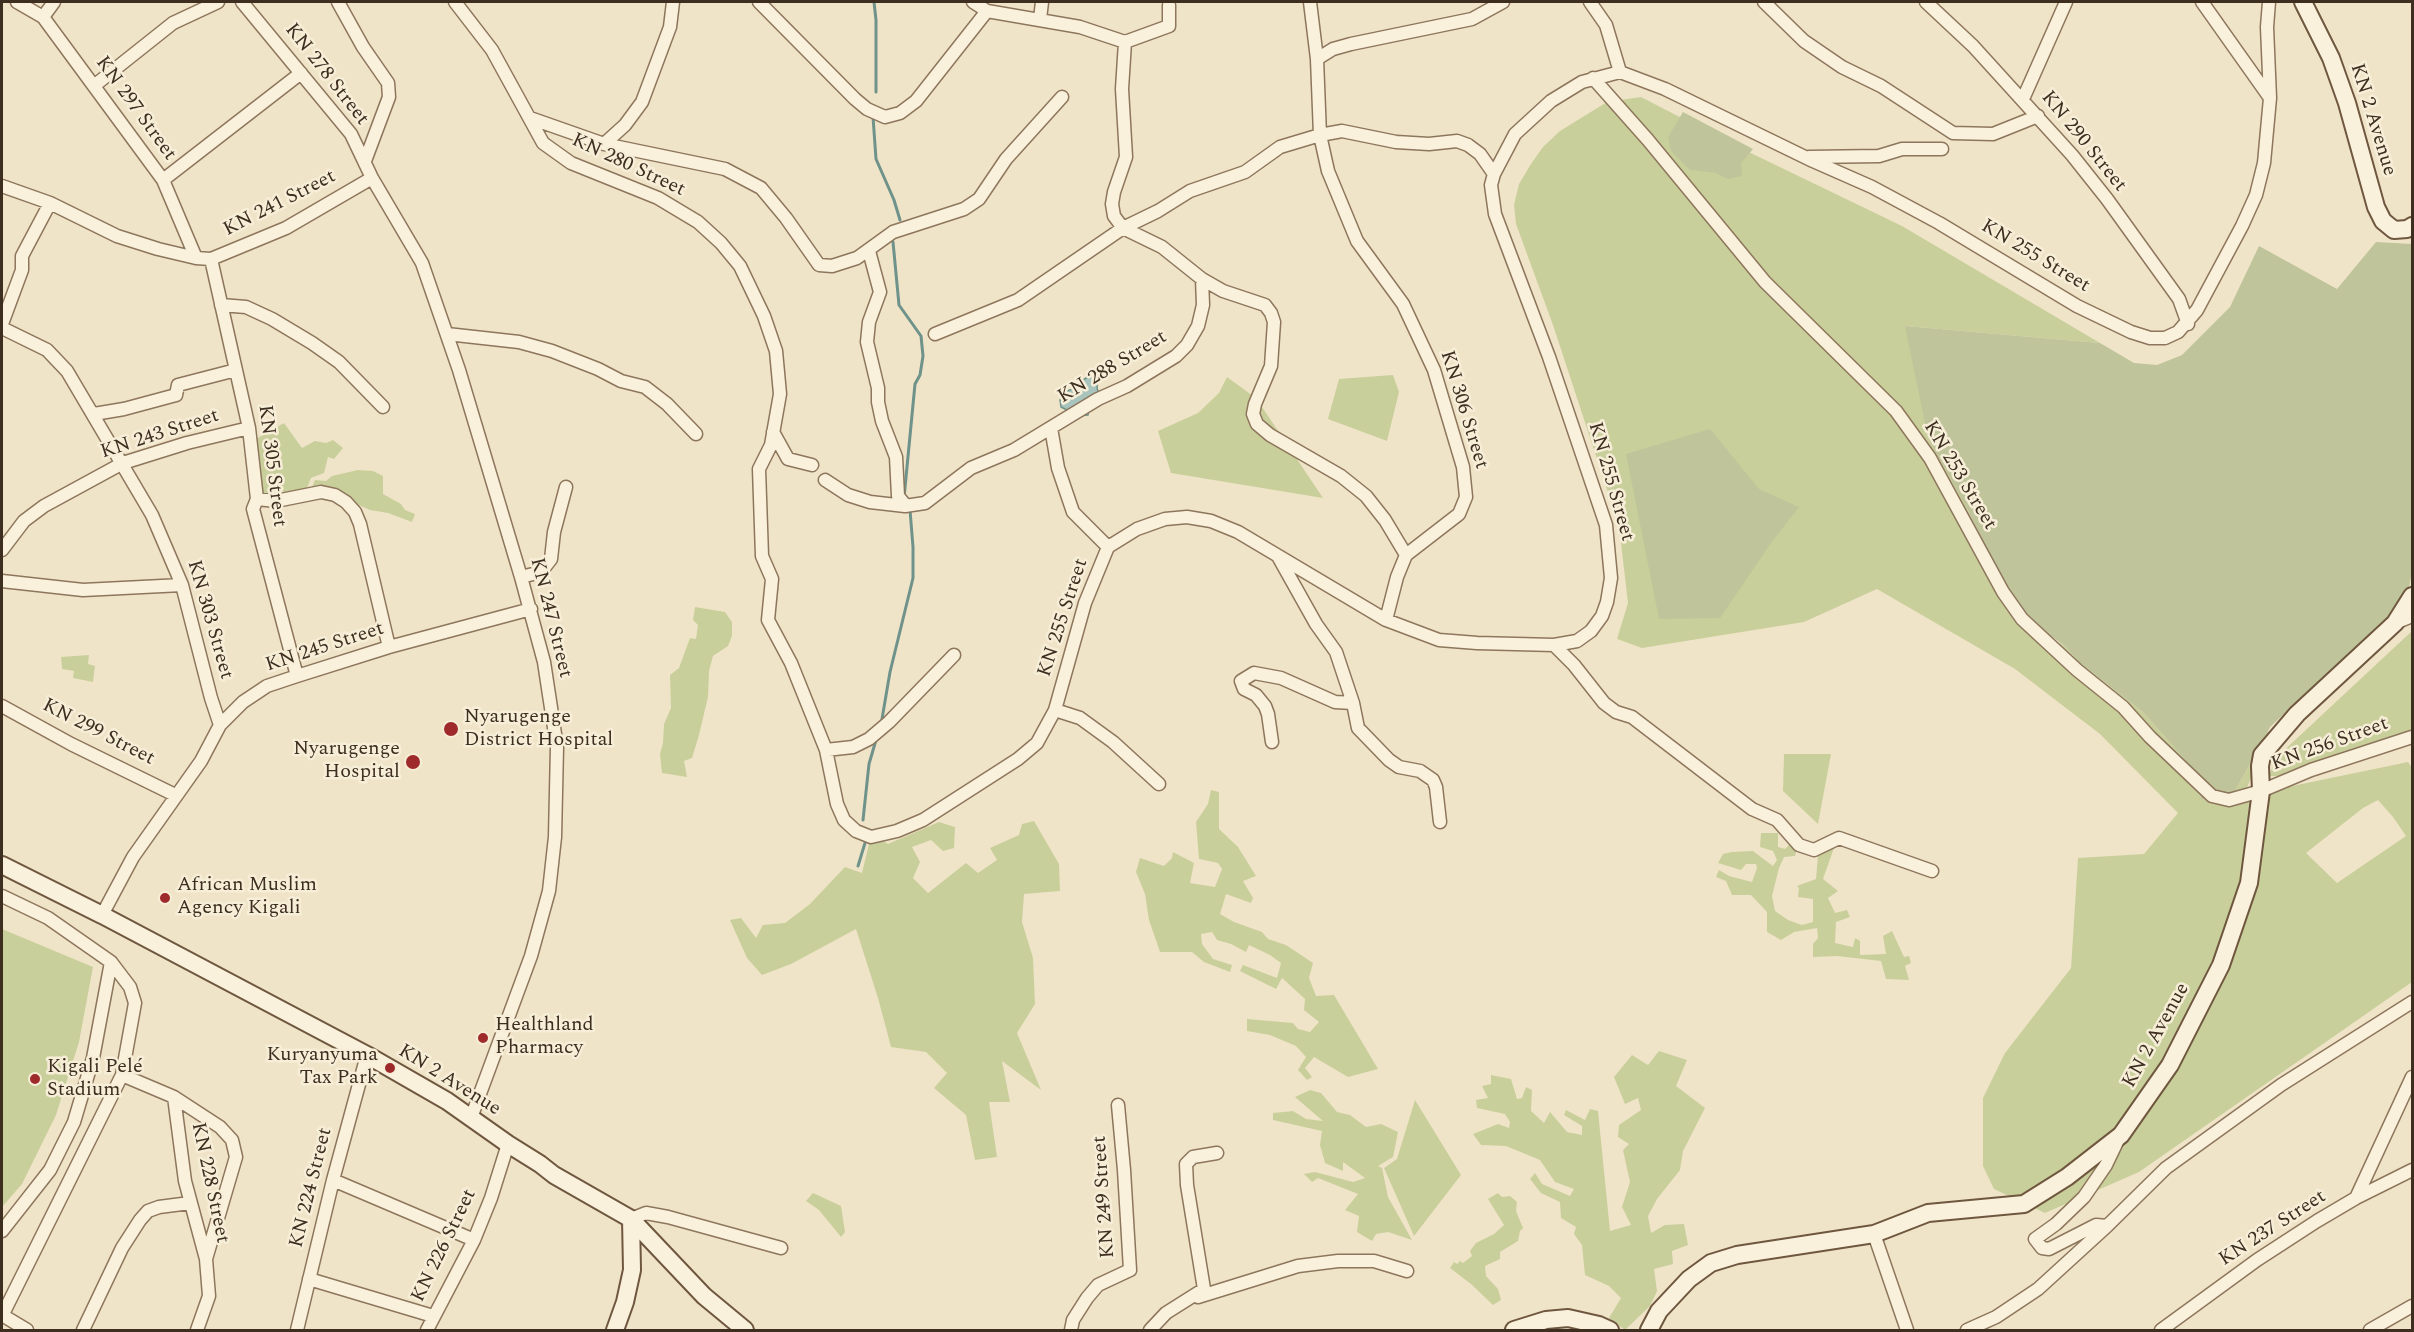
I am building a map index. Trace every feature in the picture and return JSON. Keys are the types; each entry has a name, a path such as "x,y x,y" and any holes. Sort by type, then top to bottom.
{"main road":[{"name":"KN 2 Avenue","path":"2303,2 2331,58 2347,103 2376,207 2383,222 2394,230 2407,229 2412,226"},
{"name":"KN 2 Avenue","path":"1649,1330 1659,1311 1689,1279 1711,1263 1737,1255 1874,1234 1928,1213 2024,1204 2067,1177 2121,1135 2170,1065 2221,965 2249,883 2262,791 2260,766 2262,755 2273,740 2333,678 2395,622 2412,596"},
{"name":"KN 2 Avenue","path":"2,865 102,915 367,1055 447,1101 576,1189 632,1218 704,1296 745,1330"},
{"path":"615,1330 625,1302 632,1270 632,1218"},
{"path":"1514,1330 1546,1320 1568,1318 1611,1330"}],"street":[{"name":"KN 297 Street","path":"17,2 43,17 163,180 196,258"},
{"path":"43,17 54,2"},
{"path":"95,85 173,23 218,2"},
{"name":"KN 278 Street","path":"242,2 351,135 372,178"},
{"path":"338,2 363,47 388,83 388,97 364,161"},
{"name":"KN 280 Street","path":"455,2 492,50 543,143 571,163 658,198 698,222 722,243 740,266 765,316 776,351 780,394 771,445 759,469"},
{"path":"604,144 625,125 642,102 670,27 673,2"},
{"path":"759,2 855,99 867,109 885,117 900,112 916,102 987,11"},
{"path":"973,2 987,11 1095,31 1125,42 1169,26 1169,5"},
{"path":"1040,19 1042,2"},
{"name":"KN 306 Street","path":"1310,2 1317,59 1320,135 1328,171 1357,241 1403,304 1434,370 1463,466 1466,497 1459,514 1406,555"},
{"path":"1317,59 1332,49 1351,44 1472,19 1503,2"},
{"path":"1590,2 1606,25 1620,72"},
{"path":"1764,2 1803,41 1842,67 1881,86 1953,132 1993,134 2038,116"},
{"name":"KN 290 Street","path":"1926,2 1973,46 2023,99 2107,199 2179,299 2188,324"},
{"path":"2023,99 2066,2"},
{"path":"2202,2 2270,98"},
{"name":"KN 255 Street","path":"759,469 762,556 772,579 768,620 791,663 826,750 837,804 844,820 856,831 871,837 897,831 923,820 1018,759 1037,743 1055,710 1085,603 1108,547 1137,529 1165,519 1187,517 1211,521 1238,532 1386,620 1438,640 1554,645 1577,640 1591,631 1602,616 1610,586 1611,558 1606,525 1576,432 1495,214 1491,186 1494,174 1515,134 1551,101 1582,82 1620,72 1665,89 1882,192 1939,223 2077,306 2132,332 2150,338 2165,338 2188,324 2208,292 2256,195 2264,162 2270,98 2267,27 2269,2"},
{"path":"1125,42 1122,89 1126,157 1112,204 1114,216 1123,228 1162,247 1202,279 1223,291 1265,306 1271,313 1274,321 1271,366 1256,404 1254,414 1257,424 1270,435 1341,476 1366,496 1406,555 1397,577 1386,620"},
{"path":"163,180 301,74"},
{"name":"KN 253 Street","path":"1593,78 1648,140 1766,282 1868,386 1896,411 1930,458 2003,592 2022,618 2077,669 2123,707 2150,737 2212,795 2229,800 2262,791"},
{"path":"530,118 604,144 725,169 761,188 786,218 819,265 844,264 869,251 893,232 964,209 979,199 1006,159 1062,96"},
{"path":"935,334 1018,300 1123,228 1158,211 1190,191 1245,172 1280,147 1320,135 1342,131 1396,142 1429,144 1457,141 1480,154 1494,174"},
{"path":"1806,157 1879,156 1902,149 1942,149"},
{"name":"KN 241 Street","path":"2,186 50,203 117,236 196,258 211,259 286,228 372,178"},
{"name":"KN 247 Street","path":"372,178 422,263 447,334 531,609 544,662 556,747 555,837 549,891 531,956 471,1118"},
{"path":"2,326 22,270 22,256 50,203"},
{"path":"869,251 880,291 869,322 867,342 878,388 882,421 896,457 898,496 906,506"},
{"name":"KN 305 Street","path":"211,259 249,428 257,498 253,509 297,676"},
{"name":"KN 288 Street","path":"825,480 848,495 870,502 906,506 925,503 971,468 1014,450 1098,399 1127,386 1176,356 1187,345 1198,326 1203,305 1202,279"},
{"path":"221,304 246,307 272,319 312,343 339,362 383,407"},
{"name":"KN 303 Street","path":"2,326 47,350 67,371 152,515 182,585 220,725"},
{"path":"447,334 519,342 552,351 598,369 621,381 645,387 667,404 696,434"},
{"path":"94,414 124,409 176,395 178,385 236,370"},
{"name":"KN 243 Street","path":"2,550 24,520 44,506 123,463 188,443 249,428"},
{"path":"1051,428 1059,468 1073,512 1108,547"},
{"path":"773,432 788,459 812,465"},
{"path":"521,577 540,572 550,559 554,532 566,487"},
{"path":"257,498 276,501 321,492 335,495 350,507 360,524 389,647"},
{"path":"1278,556 1316,624 1336,652 1353,703 1358,728 1389,760 1399,767 1420,771 1433,780 1436,787 1440,822"},
{"path":"2,581 83,590 182,585"},
{"name":"KN 245 Street","path":"102,915 133,857 201,761 220,725 243,702 267,686 297,676 389,647 531,609"},
{"path":"2395,622 2412,616"},
{"path":"1554,645 1574,665 1604,703 1616,712 1632,717 1659,736 1752,809 1777,820 1799,846 1814,850 1839,838 1932,871"},
{"path":"826,750 853,747 869,739 889,722 954,655"},
{"path":"1272,742 1268,714 1264,706 1256,695 1244,689 1242,681 1254,673 1281,678 1335,702 1353,703"},
{"name":"KN 299 Street","path":"2,706 70,744 175,795"},
{"path":"1055,710 1080,718 1113,742 1159,784"},
{"name":"KN 256 Street","path":"2262,791 2311,770 2412,737"},
{"path":"2,896 48,918 111,962 130,987 135,1003 122,1075 2,1316 27,1330"},
{"path":"2,1231 50,1170 74,1122 93,1058 111,962"},
{"path":"1967,1330 1996,1317 2038,1289 2166,1168 2281,1085 2412,1002"},
{"name":"KN 224 Street","path":"297,1330 333,1180 367,1055"},
{"path":"122,1075 174,1098 220,1127 232,1140 236,1157 206,1259"},
{"path":"2356,1198 2412,1077"},
{"name":"KN 228 Street","path":"174,1098 180,1152 190,1203 206,1259 209,1296 197,1330"},
{"name":"KN 249 Street","path":"1071,1330 1073,1320 1098,1285 1130,1270 1118,1105"},
{"path":"2107,1226 2096,1225 2049,1249 2042,1248 2035,1239 2056,1224 2084,1197 2106,1165 2121,1135"},
{"name":"KN 226 Street","path":"427,1330 474,1240 491,1198 508,1144"},
{"path":"1150,1330 1166,1313 1204,1289 1187,1185 1186,1164 1193,1157 1217,1153"},
{"name":"KN 237 Street","path":"2161,1330 2257,1260 2356,1198 2412,1170"},
{"path":"333,1180 474,1240"},
{"path":"83,1330 122,1248 140,1220 148,1211 159,1207 190,1203"},
{"path":"632,1218 646,1213 668,1217 781,1248"},
{"path":"1874,1234 1907,1330"},
{"path":"1191,1299 1242,1282 1308,1265 1374,1261 1407,1271"},
{"path":"309,1279 433,1316"},
{"path":"2370,1330 2412,1305"}],"green space":[{"path":"1641,97 1902,226 2100,343 1905,326 1968,510 1986,552 2051,638 2065,646 2080,663 2143,712 2195,771 2201,800 2234,793 2270,727 2244,796 2408,762 2412,768 2412,982 2139,1172 2045,1213 1994,1189 1983,1166 1983,1098 2005,1053 2071,968 2078,858 2144,854 2178,813 2100,734 2015,669 1877,589 1804,622 1642,648 1617,639 1628,603 1619,526 1553,325 1516,224 1514,205 1519,184 1543,147 1560,131 1607,102","holes":["2378,800 2406,836 2337,883 2306,853 2363,808"]},
{"path":"1683,112 1753,149 1741,163 1742,176 1728,179 1716,173 1690,170 1671,151 1668,137"},
{"path":"2376,242 2412,244 2412,571 2409,588 2392,613 2270,727 2234,793 2201,800 2195,771 2143,712 2080,663 2065,646 2034,624 2016,604 1986,552 1968,510 1928,438 1905,326 2100,343 2134,363 2157,365 2182,355 2230,307 2259,246 2337,289"},
{"path":"1393,375 1399,392 1387,441 1328,419 1339,379"},
{"path":"1227,377 1256,398 1323,498 1171,473 1158,431 1198,413 1219,393"},
{"path":"284,423 302,448 315,441 326,443 333,440 343,448 334,459 328,457 324,473 311,478 307,488 290,494 281,490 263,494 256,439"},
{"path":"1710,429 1759,489 1799,507 1771,543 1720,618 1659,619 1626,454"},
{"path":"358,470 373,471 383,476 383,494 401,504 405,510 415,514 412,522 388,513 370,510 325,490 312,487 315,480 326,481 332,476"},
{"path":"695,607 725,612 732,622 732,636 728,646 713,656 709,671 708,697 699,735 692,758 684,761 687,777 662,773 660,754 664,724 671,708 670,675 679,668 690,638 696,639 698,625 693,620"},
{"path":"2412,631 2412,734 2281,776 2268,776 2279,755"},
{"path":"89,655 88,664 95,666 93,682 73,678 74,671 62,669 61,657"},
{"path":"1784,754 1831,754 1818,824 1783,791"},
{"path":"1211,790 1219,792 1219,829 1238,847 1256,876 1243,881 1253,898 1251,903 1226,894 1220,914 1234,922 1262,932 1268,939 1286,945 1313,963 1309,978 1316,996 1334,995 1378,1069 1348,1077 1314,1057 1305,1068 1312,1077 1307,1080 1298,1070 1306,1057 1296,1046 1270,1035 1247,1031 1247,1019 1293,1023 1298,1029 1310,1032 1319,1022 1304,1010 1305,999 1282,978 1276,989 1240,971 1243,965 1277,978 1281,963 1270,955 1249,945 1246,952 1217,940 1212,932 1201,934 1202,944 1213,959 1232,965 1230,972 1204,962 1192,952 1160,952 1149,920 1145,894 1136,872 1140,858 1164,866 1172,858 1173,852 1194,863 1190,883 1215,887 1222,869 1218,863 1199,859 1196,822 1208,804"},
{"path":"1034,821 1059,864 1060,891 1024,894 1022,922 1033,958 1035,1004 1017,1033 1041,1090 1002,1061 1010,1102 989,1102 997,1157 975,1160 966,1115 934,1088 947,1073 926,1052 891,1047 856,929 791,964 762,975 747,958 730,920 741,918 756,938 763,925 785,923 810,904 845,867 862,873 869,844 883,841 888,844 939,822 955,827 954,848 943,851 931,840 912,847 920,862 913,878 928,893 966,863 978,873 997,860 990,848 1019,835 1022,824"},
{"path":"1761,833 1778,833 1778,847 1785,849 1790,844 1797,848 1795,856 1784,857 1779,868 1772,896 1775,911 1788,920 1802,925 1813,922 1813,899 1798,897 1799,888 1797,886 1816,879 1819,844 1835,845 1823,879 1838,891 1828,898 1835,913 1847,910 1850,917 1836,922 1835,943 1853,947 1855,938 1860,941 1860,955 1886,954 1883,936 1892,931 1904,957 1909,956 1911,963 1905,966 1909,980 1886,979 1881,961 1837,956 1813,957 1813,944 1818,938 1817,928 1794,932 1781,940 1767,932 1767,912 1751,895 1732,895 1726,881 1716,877 1719,870 1729,876 1752,882 1757,868 1756,864 1746,864 1741,870 1718,863 1723,854 1732,852 1753,851 1773,866 1777,860 1773,851 1760,847"},
{"name":"Kigali Pelé Stadium","path":"2,929 93,967 79,1042 56,1115 22,1184 2,1207"},
{"path":"1659,1051 1687,1060 1676,1086 1705,1108 1683,1151 1680,1170 1657,1199 1648,1216 1651,1233 1665,1225 1684,1224 1688,1245 1672,1251 1673,1264 1654,1269 1657,1291 1650,1306 1625,1330 1609,1318 1621,1298 1609,1286 1585,1275 1582,1245 1574,1234 1576,1227 1561,1218 1560,1202 1541,1193 1530,1179 1535,1173 1542,1184 1570,1196 1574,1189 1555,1182 1540,1160 1506,1146 1481,1145 1473,1134 1498,1124 1509,1128 1510,1122 1505,1114 1477,1108 1476,1100 1488,1098 1482,1086 1491,1084 1491,1075 1511,1079 1517,1099 1522,1098 1526,1087 1532,1090 1531,1111 1544,1123 1550,1112 1567,1132 1582,1135 1582,1126 1564,1115 1566,1110 1585,1120 1590,1109 1598,1111 1610,1231 1631,1225 1622,1207 1630,1182 1623,1150 1629,1144 1618,1137 1619,1125 1641,1110 1638,1098 1625,1104 1614,1077 1632,1055 1648,1065"},
{"path":"1310,1090 1321,1093 1337,1112 1350,1115 1366,1127 1381,1124 1398,1132 1393,1157 1378,1166 1382,1168 1388,1197 1412,1240 1388,1232 1376,1234 1372,1241 1357,1232 1359,1216 1345,1210 1358,1194 1318,1178 1312,1182 1304,1174 1315,1172 1353,1182 1365,1178 1343,1162 1343,1171 1325,1163 1320,1145 1322,1131 1273,1120 1273,1113 1293,1111 1306,1119 1323,1121 1295,1097"},
{"path":"1415,1100 1461,1175 1414,1236 1384,1168 1397,1159"},
{"path":"813,1193 841,1206 845,1232 841,1237 819,1210 806,1201"},
{"path":"1498,1193 1502,1197 1510,1196 1517,1202 1516,1211 1523,1228 1518,1241 1500,1252 1500,1259 1485,1266 1486,1276 1498,1289 1501,1300 1493,1305 1450,1268 1454,1262 1463,1263 1472,1256 1470,1251 1476,1243 1494,1234 1504,1225 1488,1199"}],"water":[{"path":"1103,367 1104,372 1098,379 1097,388 1101,400 1089,410 1088,415 1079,416 1061,407 1060,400 1065,392 1077,387 1077,384"}],"waterway":[{"path":"874,2 876,92"},
{"path":"873,117 876,159 900,220"},
{"path":"893,242 899,305 921,336 923,356 920,375 915,384 904,498"},
{"path":"882,719 890,672 913,578 910,510"},
{"path":"863,820 869,764 876,740"},
{"path":"858,866 865,843"}],"place":[{"name":"Nyarugenge District Hospital","path":"451,729"},
{"name":"Nyarugenge Hospital","path":"413,762"},
{"name":"African Muslim Agency Kigali","path":"165,898"},
{"name":"Healthland Pharmacy","path":"483,1038"},
{"name":"Kuryanyuma Tax Park","path":"390,1068"},
{"name":"Kigali Pelé Stadium","path":"35,1079"}]}
